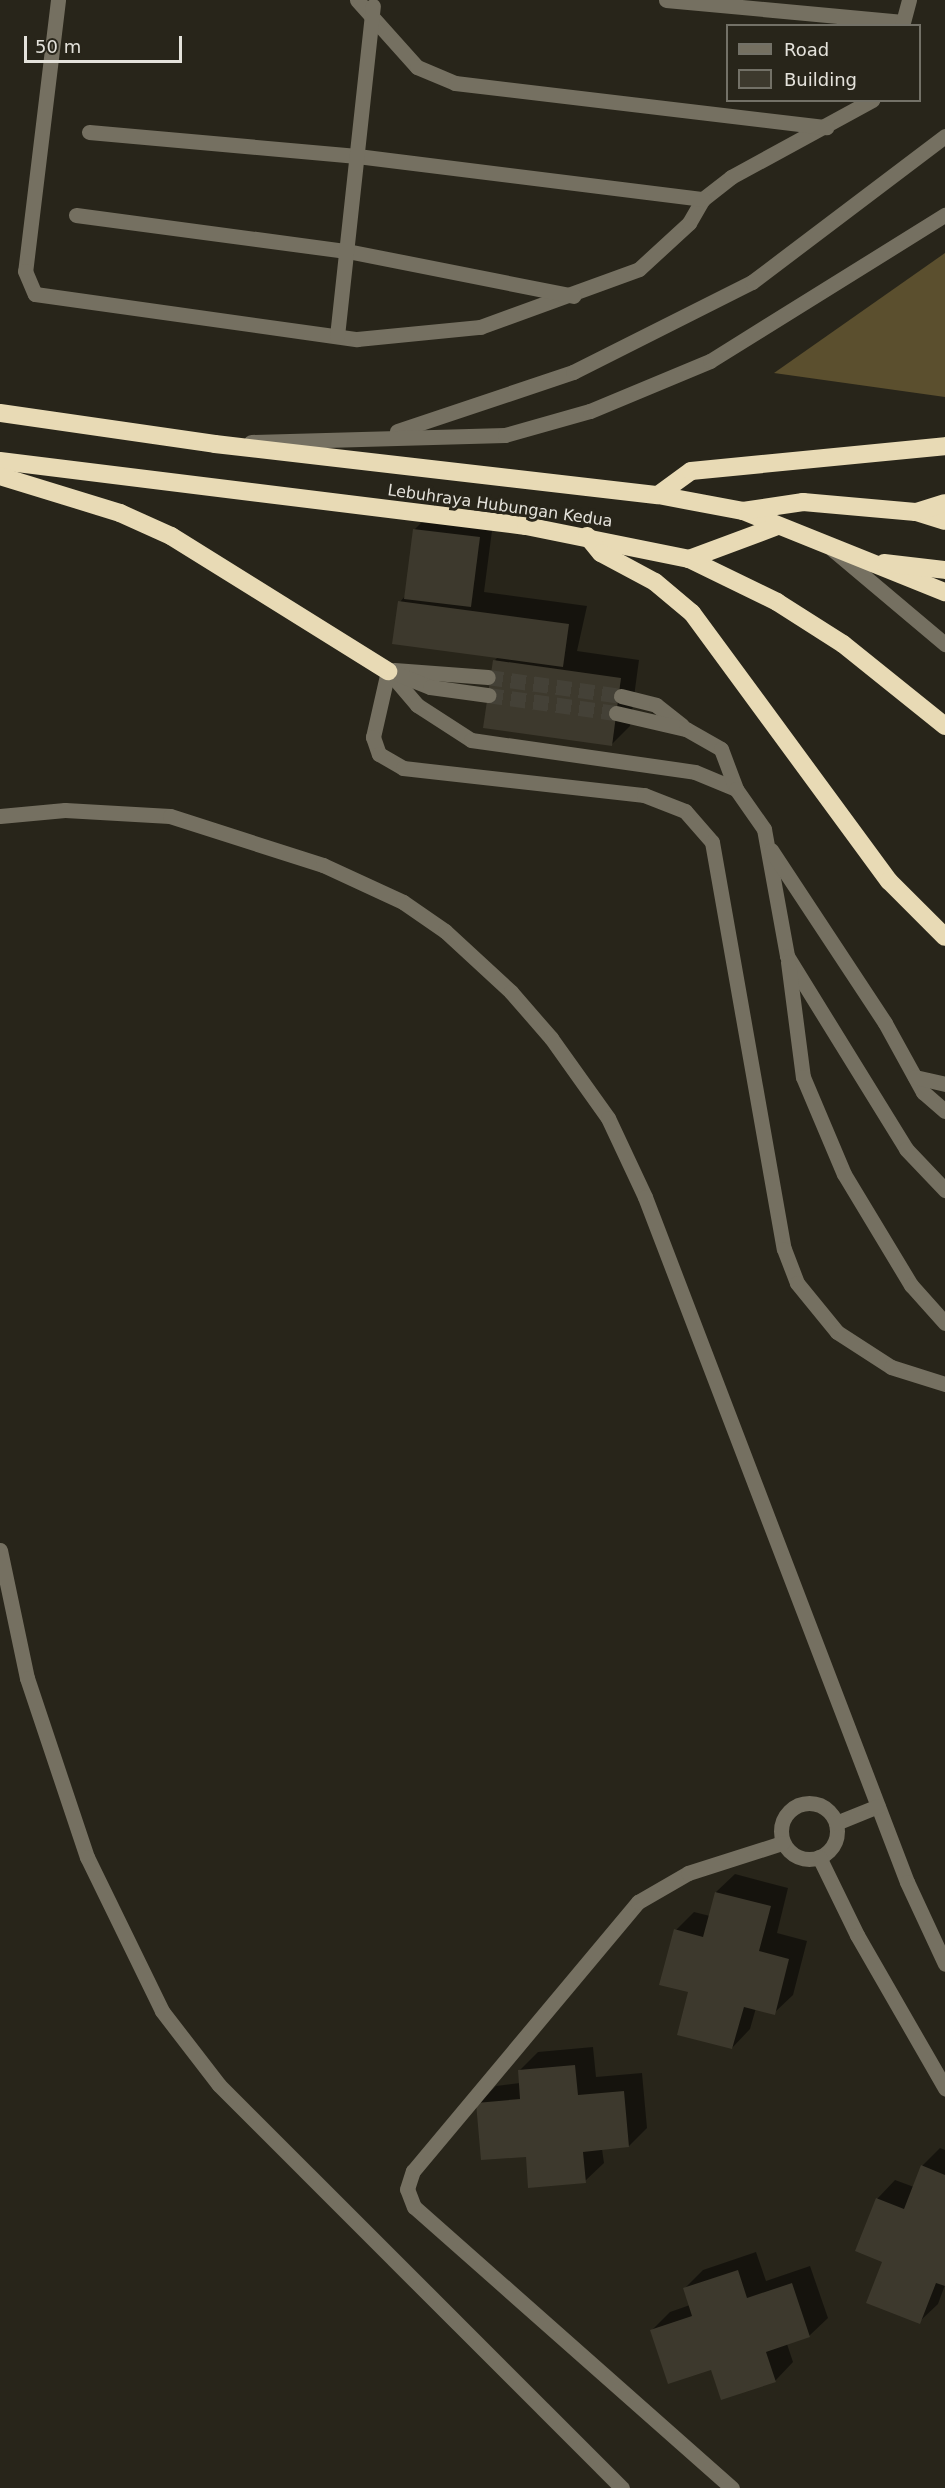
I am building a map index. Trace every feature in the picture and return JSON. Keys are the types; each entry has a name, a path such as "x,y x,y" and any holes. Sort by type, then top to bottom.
{"highway":[{"name":"Lebuhraya Hubungan Kedua","path":"0,413 215,444 658,495 743,511"},
{"path":"658,495 691,471 945,446"},
{"name":"Lebuhraya Hubungan Kedua","path":"0,461 587,536 688,559 777,602 843,644 945,726"},
{"path":"0,476 120,513 171,536 388,671"},
{"path":"743,511 780,502 916,512 945,521"},
{"path":"916,512 945,503"},
{"path":"743,511 775,527 829,548 882,563 945,592"},
{"path":"688,559 775,527"},
{"path":"587,536 597,550 655,582 692,613 889,881 945,937"},
{"path":"882,563 945,570"}],"street":[{"path":"58,0 33,178 27,284 35,294 337,336 480,327 574,296 639,269 689,223 702,199 731,177 869,102"},
{"path":"357,0 373,6 417,67 455,83 826,127"},
{"path":"666,0 902,24 909,0"},
{"path":"337,336 373,6"},
{"path":"89,132 357,156 702,199"},
{"path":"383,436 573,372 752,282 945,136"},
{"path":"76,215 347,250 574,296"},
{"path":"215,444 383,436 505,435 590,411 710,362 945,215"},
{"path":"829,548 945,644"},
{"path":"388,671 430,669 488,677"},
{"path":"388,671 430,687 488,695"},
{"path":"388,671 417,705 471,740 695,772 736,789 748,799 767,845 915,1077 945,1112"},
{"path":"388,671 373,737 380,754 403,768 644,795 685,811 712,842 784,1249 797,1283 837,1332 891,1367 945,1384"},
{"path":"621,696 656,705 686,729 721,749 736,789"},
{"path":"616,713 686,729"},
{"path":"0,816 65,810 170,816 267,844 403,902 445,931 512,992 608,1118 645,1197 878,1806 945,1964"},
{"path":"767,845 787,956 803,1077 844,1174 911,1285 945,1323"},
{"path":"787,956 906,1149 945,1190"},
{"path":"915,1077 945,1084"},
{"path":"0,1550 27,1678 87,1857 162,2011 219,2085 622,2488"},
{"path":"799,1804 818,1804 836,1823 834,1843 819,1857 798,1857 782,1843 781,1823 799,1804"},
{"path":"836,1823 878,1806"},
{"path":"732,2488 414,2207 407,2189 413,2171 638,1902 688,1873 782,1843"},
{"path":"819,1857 856,1935 945,2088"}],"shaded area":[{"path":"945,253 945,397 774,373"}],"building":[{"path":"413,529 480,537 471,607 404,599"},
{"path":"398,601 569,624 563,667 392,644"},
{"path":"493,660 621,678 612,746 483,728"},
{"path":"715,1892 771,1906 759,1951 789,1959 775,2015 744,2007 732,2049 677,2035 688,1992 659,1985 674,1929 703,1937"},
{"path":"575,2065 578,2095 624,2091 629,2147 583,2152 586,2183 528,2188 526,2157 481,2160 476,2103 520,2099 518,2070"},
{"path":"921,2165 945,2175 945,2286 936,2283 920,2324 866,2303 882,2262 855,2251 876,2198 904,2209"},
{"path":"738,2270 747,2298 792,2283 810,2337 766,2352 776,2382 721,2400 711,2370 668,2384 650,2330 692,2316 683,2288"}],"tunnel":[{"path":"488,677 621,696"},
{"path":"488,695 616,713"}]}
